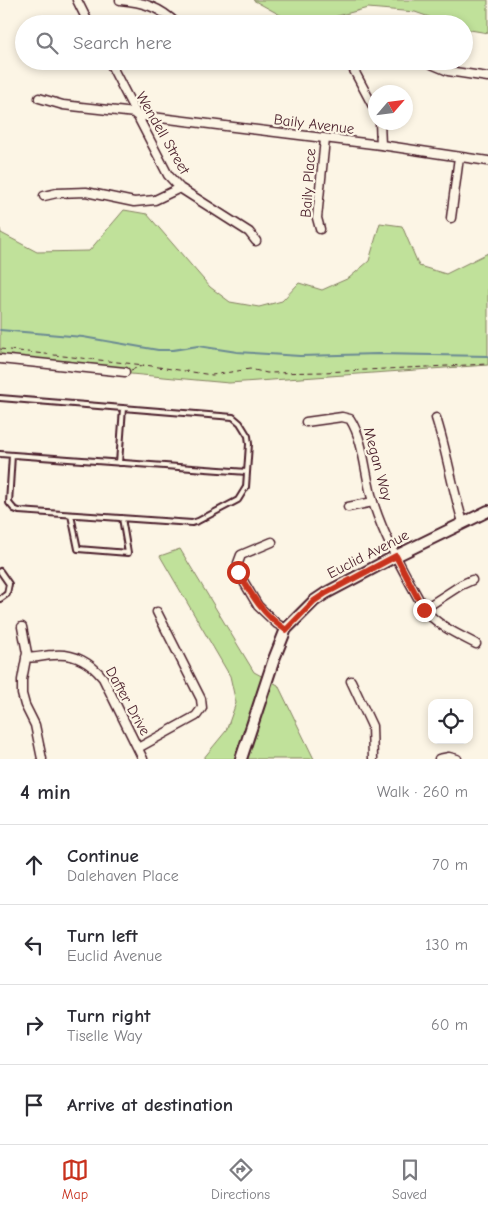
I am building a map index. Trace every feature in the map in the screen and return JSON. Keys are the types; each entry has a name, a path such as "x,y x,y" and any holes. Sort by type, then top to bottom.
{"main road":[{"name":"Euclid Avenue","path":"241,759 274,659 286,630 314,601 396,556 488,511"}],"street":[{"path":"77,0 84,15"},
{"path":"120,0 141,2 157,7 166,15"},
{"name":"Wendell Street","path":"113,70 168,175 180,188 249,232 256,241"},
{"path":"354,70 368,97"},
{"path":"446,70 488,77"},
{"name":"Baily Avenue","path":"39,98 63,105 381,145 488,161"},
{"path":"380,130 381,145"},
{"name":"Baily Place","path":"320,229 317,218 325,139"},
{"path":"451,218 459,158"},
{"path":"44,196 57,193 86,192 134,202 155,200 180,188"},
{"path":"0,359 125,372"},
{"name":"Megan Way","path":"306,422 342,417 350,419 362,453 373,502 382,529 424,610"},
{"path":"436,418 444,442 453,492 463,522"},
{"path":"348,507 373,502"},
{"path":"272,542 241,555 238,563 238,572 258,606 286,630"},
{"path":"472,580 461,585 424,610 443,627 476,644"},
{"path":"138,748 196,716 202,708 200,699 157,612"},
{"path":"22,627 27,653 22,680 22,694 35,725 42,759"},
{"name":"Dafter Drive","path":"26,657 63,654 77,658 94,668 103,678 143,759"},
{"path":"351,681 372,726 373,759"},
{"path":"439,759 448,757 457,759"}],"lane":[{"path":"0,398 233,417 240,423 248,436 250,444 246,486 238,500 192,523 19,511 14,509 9,503 12,454"},
{"path":"119,463 123,408"},
{"path":"0,454 247,472"},
{"path":"71,515 78,549 128,553 122,518"},
{"path":"0,571 9,584 7,594 0,599"}],"path":[{"path":"0,349 212,375 250,370 267,373 324,372 488,364"},
{"path":"125,372 145,366"}],"green space":[{"path":"253,0 488,0 488,33 473,30 473,15 424,15 415,12 368,8 341,15 280,15"},
{"path":"124,210 147,214 210,287 230,302 259,307 282,301 299,283 322,290 349,278 369,261 380,223 402,226 419,266 446,274 488,253 488,365 229,383 0,362 0,229 1,233 37,252 89,251"},
{"path":"180,549 254,672 278,685 314,759 203,759 226,731 236,703 230,676 160,556"}],"waterway":[{"path":"0,330 83,337 158,350 198,346 237,352 300,356 378,354 488,356"}],"route":[{"path":"238,572 258,606 286,630 314,601 396,556 424,610"}]}
